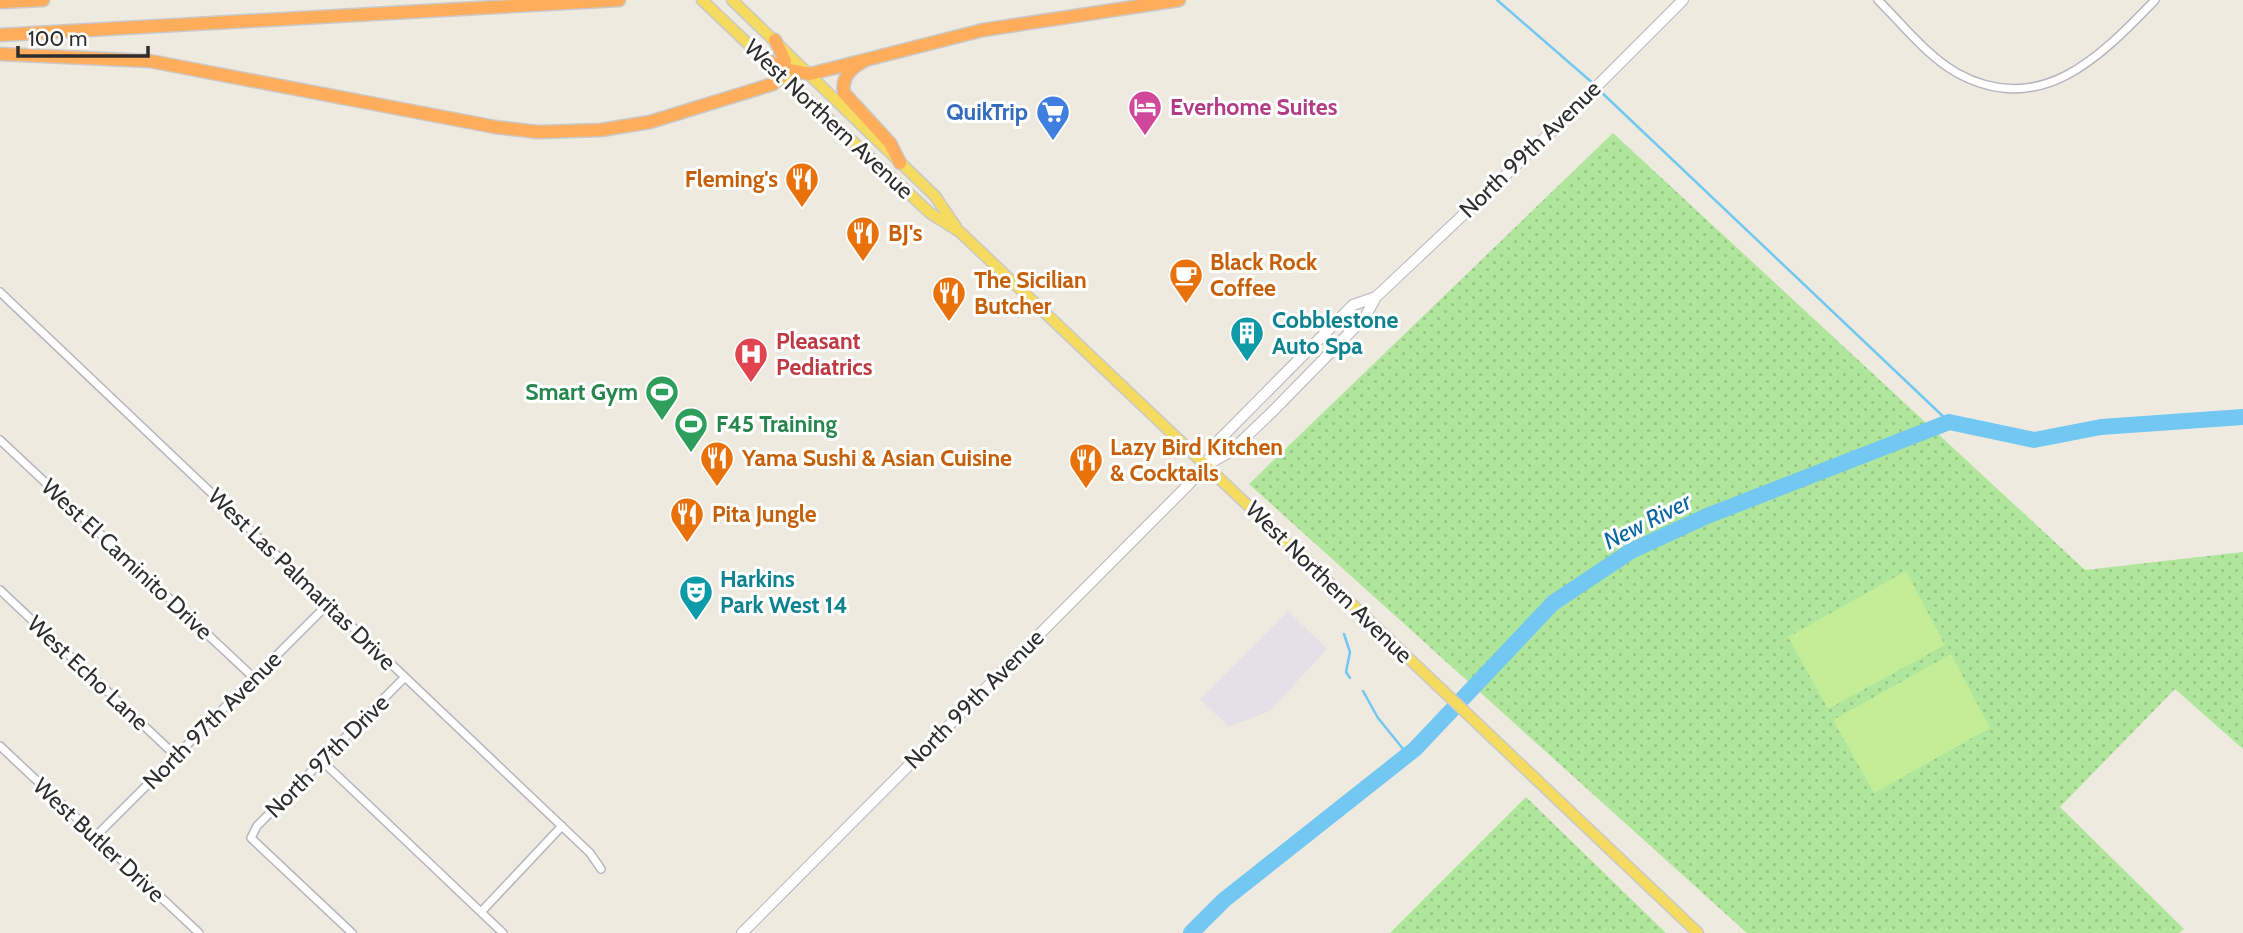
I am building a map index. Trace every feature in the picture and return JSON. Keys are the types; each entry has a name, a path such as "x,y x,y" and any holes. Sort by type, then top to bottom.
{"highway":[{"path":"0,2 43,0"},
{"path":"0,35 619,0"},
{"path":"0,54 150,61 495,127 538,132 601,130 650,122 758,89 783,73 810,74 983,30 1179,0"},
{"path":"775,40 784,56 783,73"},
{"path":"762,57 783,73"},
{"path":"870,59 848,74 843,83 844,93 850,103 890,143 900,163"}],"main road":[{"name":"West Northern Avenue","path":"702,0 762,57"},
{"name":"West Northern Avenue","path":"732,0 935,196 960,232"},
{"name":"North 99th Avenue","path":"742,933 1206,465 1230,452 1272,412 1365,317 1376,297 1582,101 1683,0"},
{"name":"West Northern Avenue","path":"783,73 930,213 960,232 1698,933"},
{"name":"North 99th Avenue","path":"1206,465 1219,440 1353,305 1376,297"}],"street":[{"path":"1878,0 1955,72 1975,81 2011,88 2065,78 2088,64 2155,0"},
{"name":"West Las Palmaritas Drive","path":"0,292 562,826 590,853 601,869"},
{"name":"West El Caminito Drive","path":"0,440 254,678"},
{"name":"West Echo Lane","path":"0,590 176,756"},
{"name":"North 97th Avenue","path":"95,837 329,603"},
{"name":"North 97th Drive","path":"352,933 251,838 257,826 405,677"},
{"name":"West Butler Drive","path":"0,746 199,933"},
{"path":"322,761 503,933"},
{"path":"481,912 562,826"}],"shaded area":[{"path":"1288,611 1327,649 1270,711 1229,727 1200,699"}],"green space":[{"path":"1613,133 2085,570 2243,552 2243,749 2175,689 2060,807 2184,929 2179,933 1747,933 1249,484"},
{"path":"1906,571 1945,645 1828,709 1788,637"},
{"path":"1951,654 1990,728 1874,793 1833,720"},
{"path":"1526,797 1666,933 1390,933"}],"waterway":[{"path":"1497,0 1595,85"},
{"path":"1599,90 1949,422"},
{"name":"New River","path":"1191,933 1224,900 1415,749 1553,603 1631,551 1707,516 1949,422 2034,440 2101,427 2243,417"},
{"path":"1344,634 1350,652 1346,672 1350,678"},
{"path":"1363,691 1378,718 1408,755"}],"place":[{"name":"Everhome Suites","path":"1145,137"},
{"name":"QuikTrip","path":"1053,142"},
{"name":"Fleming's","path":"802,209"},
{"name":"BJ's","path":"863,263"},
{"name":"Black Rock Coffee","path":"1186,305"},
{"name":"The Sicilian Butcher","path":"949,323"},
{"name":"Cobblestone Auto Spa","path":"1247,363"},
{"name":"Pleasant Pediatrics","path":"751,384"},
{"name":"Smart Gym","path":"662,422"},
{"name":"F45 Training","path":"691,454"},
{"name":"Yama Sushi & Asian Cuisine","path":"717,488"},
{"name":"Lazy Bird Kitchen & Cocktails","path":"1086,490"},
{"name":"Pita Jungle","path":"687,544"},
{"name":"Harkins Park West 14","path":"696,622"}]}
